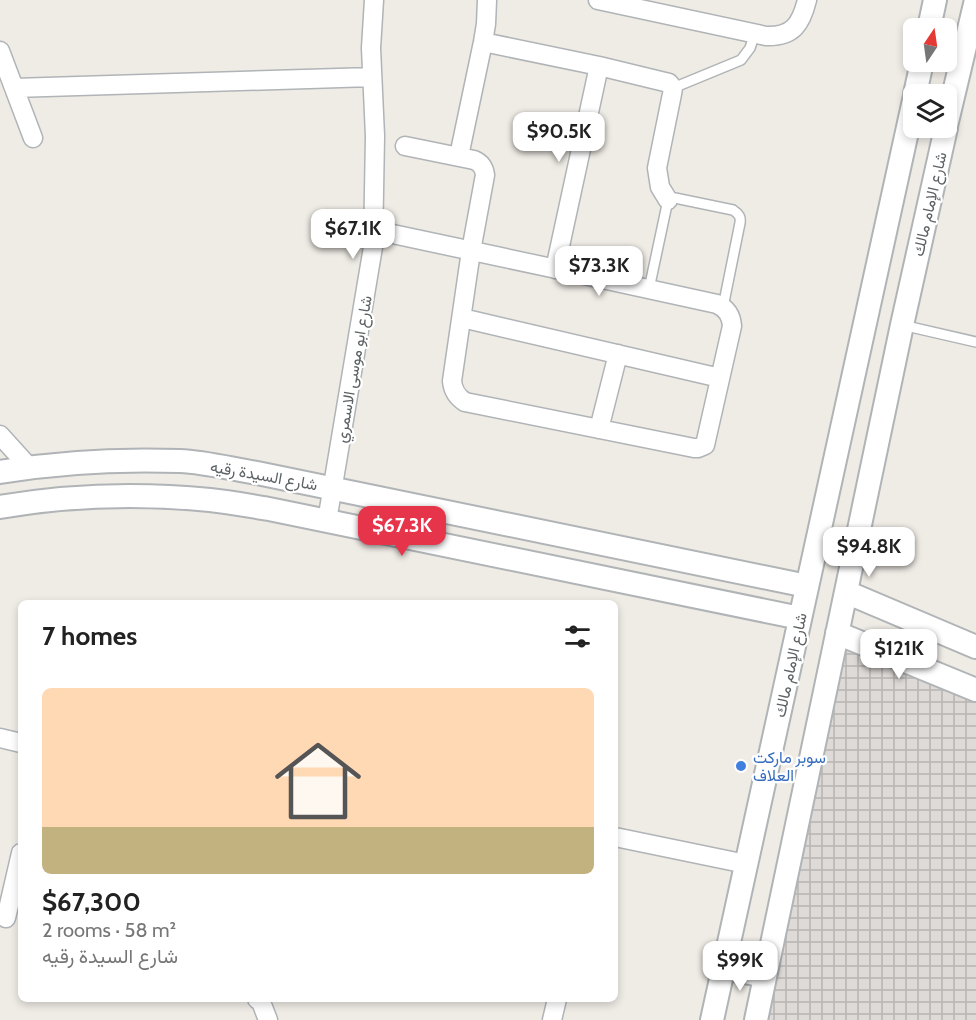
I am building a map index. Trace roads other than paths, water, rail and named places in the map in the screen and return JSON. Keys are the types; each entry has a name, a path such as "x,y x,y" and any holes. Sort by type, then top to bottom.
{"street":[{"name":"شارع ابو موسى الاسمري","path":"327,522 371,264 374,230 375,136 371,48 374,0"},
{"path":"459,156 483,42 486,0"},
{"path":"598,0 775,36 783,35 796,27 803,16 807,0"},
{"path":"931,18 935,0"},
{"name":"شارع الإمام مالك","path":"957,84 976,3"},
{"path":"483,42 669,83 673,88 657,168 660,186 668,200"},
{"path":"0,51 33,138"},
{"path":"555,269 599,66"},
{"path":"14,88 372,77"},
{"path":"905,140 918,138"},
{"name":"شارع الإمام مالك","path":"756,1020 902,325 944,138"},
{"name":"شارع الإمام مالك","path":"712,1020 905,140"},
{"path":"374,230 471,251 649,289 717,304 728,312 732,326 705,445 694,448 471,403 461,399 454,390 452,381 471,251 485,175 484,170 478,162 459,156 405,146"},
{"path":"462,318 720,378"},
{"path":"599,429 618,354"},
{"path":"0,435 29,467"},
{"name":"شارع السيدة رقيه","path":"0,472 29,467 105,461 182,461 257,472 807,586"},
{"name":"شارع السيدة رقيه","path":"0,507 34,501 93,496 152,496 211,500 269,509 800,618"},
{"path":"846,592 976,647"},
{"path":"837,633 976,690"},
{"path":"0,738 18,742"},
{"path":"618,838 746,864"},
{"path":"9,919 18,870"},
{"path":"723,968 765,976"},
{"path":"261,1002 268,1020"},
{"path":"552,1020 556,1002"}],"lane":[{"path":"673,88 741,60 750,48 755,33"},
{"path":"649,289 668,200 675,198 733,210 740,218 723,308"},
{"path":"902,325 976,342"}],"place":[{"name":"سوبر ماركت العلاف","path":"741,766"}]}
